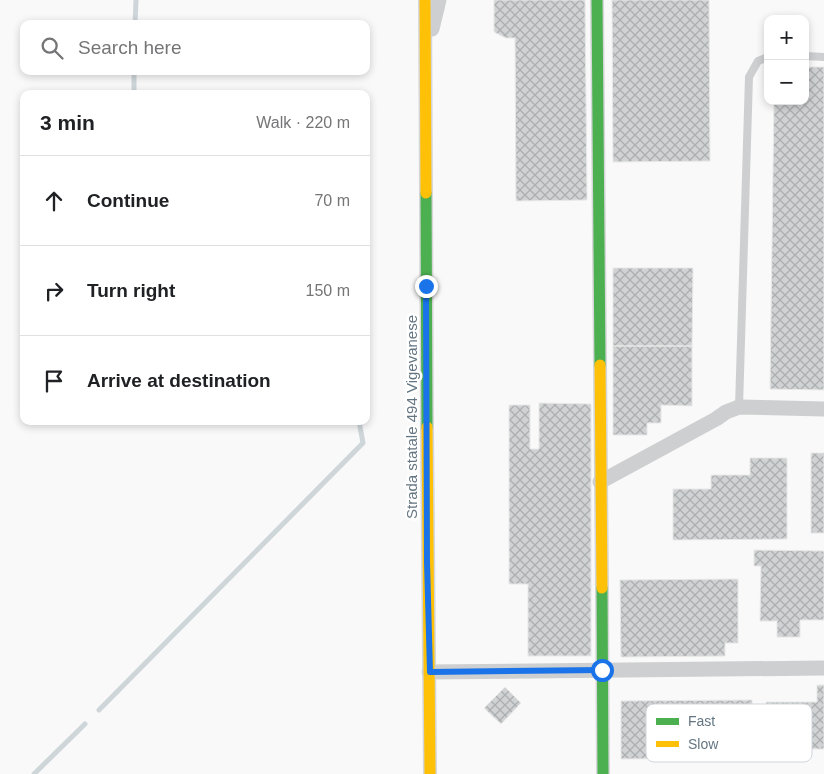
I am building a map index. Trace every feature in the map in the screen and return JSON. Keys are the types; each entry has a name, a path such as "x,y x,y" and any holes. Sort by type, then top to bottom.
{"main road":[{"name":"Strada statale 494 Vigevanese","path":"425,0 430,774"},
{"path":"597,0 602,774"}],"street":[{"path":"426,49 439,0"},
{"path":"600,482 726,412 739,407 824,409"},
{"path":"430,672 824,668"}],"lane":[{"path":"809,56 824,56"},
{"path":"739,407 750,77 758,61 764,59"}],"building":[{"path":"494,0 585,0 587,200 516,201 515,38 506,38 494,32"},
{"path":"612,0 709,0 710,161 613,162"},
{"path":"809,67 824,67 824,390 770,389 774,105 809,105"},
{"path":"613,268 693,268 692,346 613,346"},
{"path":"613,346 692,346 692,406 661,405 661,423 647,423 647,435 613,435"},
{"path":"539,403 591,404 591,656 528,656 528,584 509,584 509,405 530,405 530,449 539,449"},
{"path":"811,453 824,453 824,533 811,533"},
{"path":"750,458 787,458 787,539 673,540 673,489 711,489 711,475 750,475"},
{"path":"754,550 824,551 824,620 800,620 800,637 777,637 777,621 760,621 761,566 754,566"},
{"path":"738,579 738,643 725,643 725,656 621,657 620,580"},
{"path":"817,685 824,685 824,749 812,749 812,704 766,704 766,702 817,702"},
{"path":"505,687 521,703 501,724 484,708"},
{"path":"752,700 752,704 646,704 646,759 621,759 621,701"}],"waterway":[{"path":"135,20 136,0"},
{"path":"134,75 134,90"},
{"path":"99,710 363,443 360,425"},
{"path":"34,774 85,724"}],"traffic: fast":[{"path":"597,0 600,365"},
{"path":"426,193 427,427"},
{"path":"602,588 603,774"}],"traffic: slow":[{"path":"425,0 426,193"},
{"path":"600,365 602,588"},
{"path":"427,427 430,774"}],"route":[{"path":"426,286 427,562 430,672 602,670"}]}
